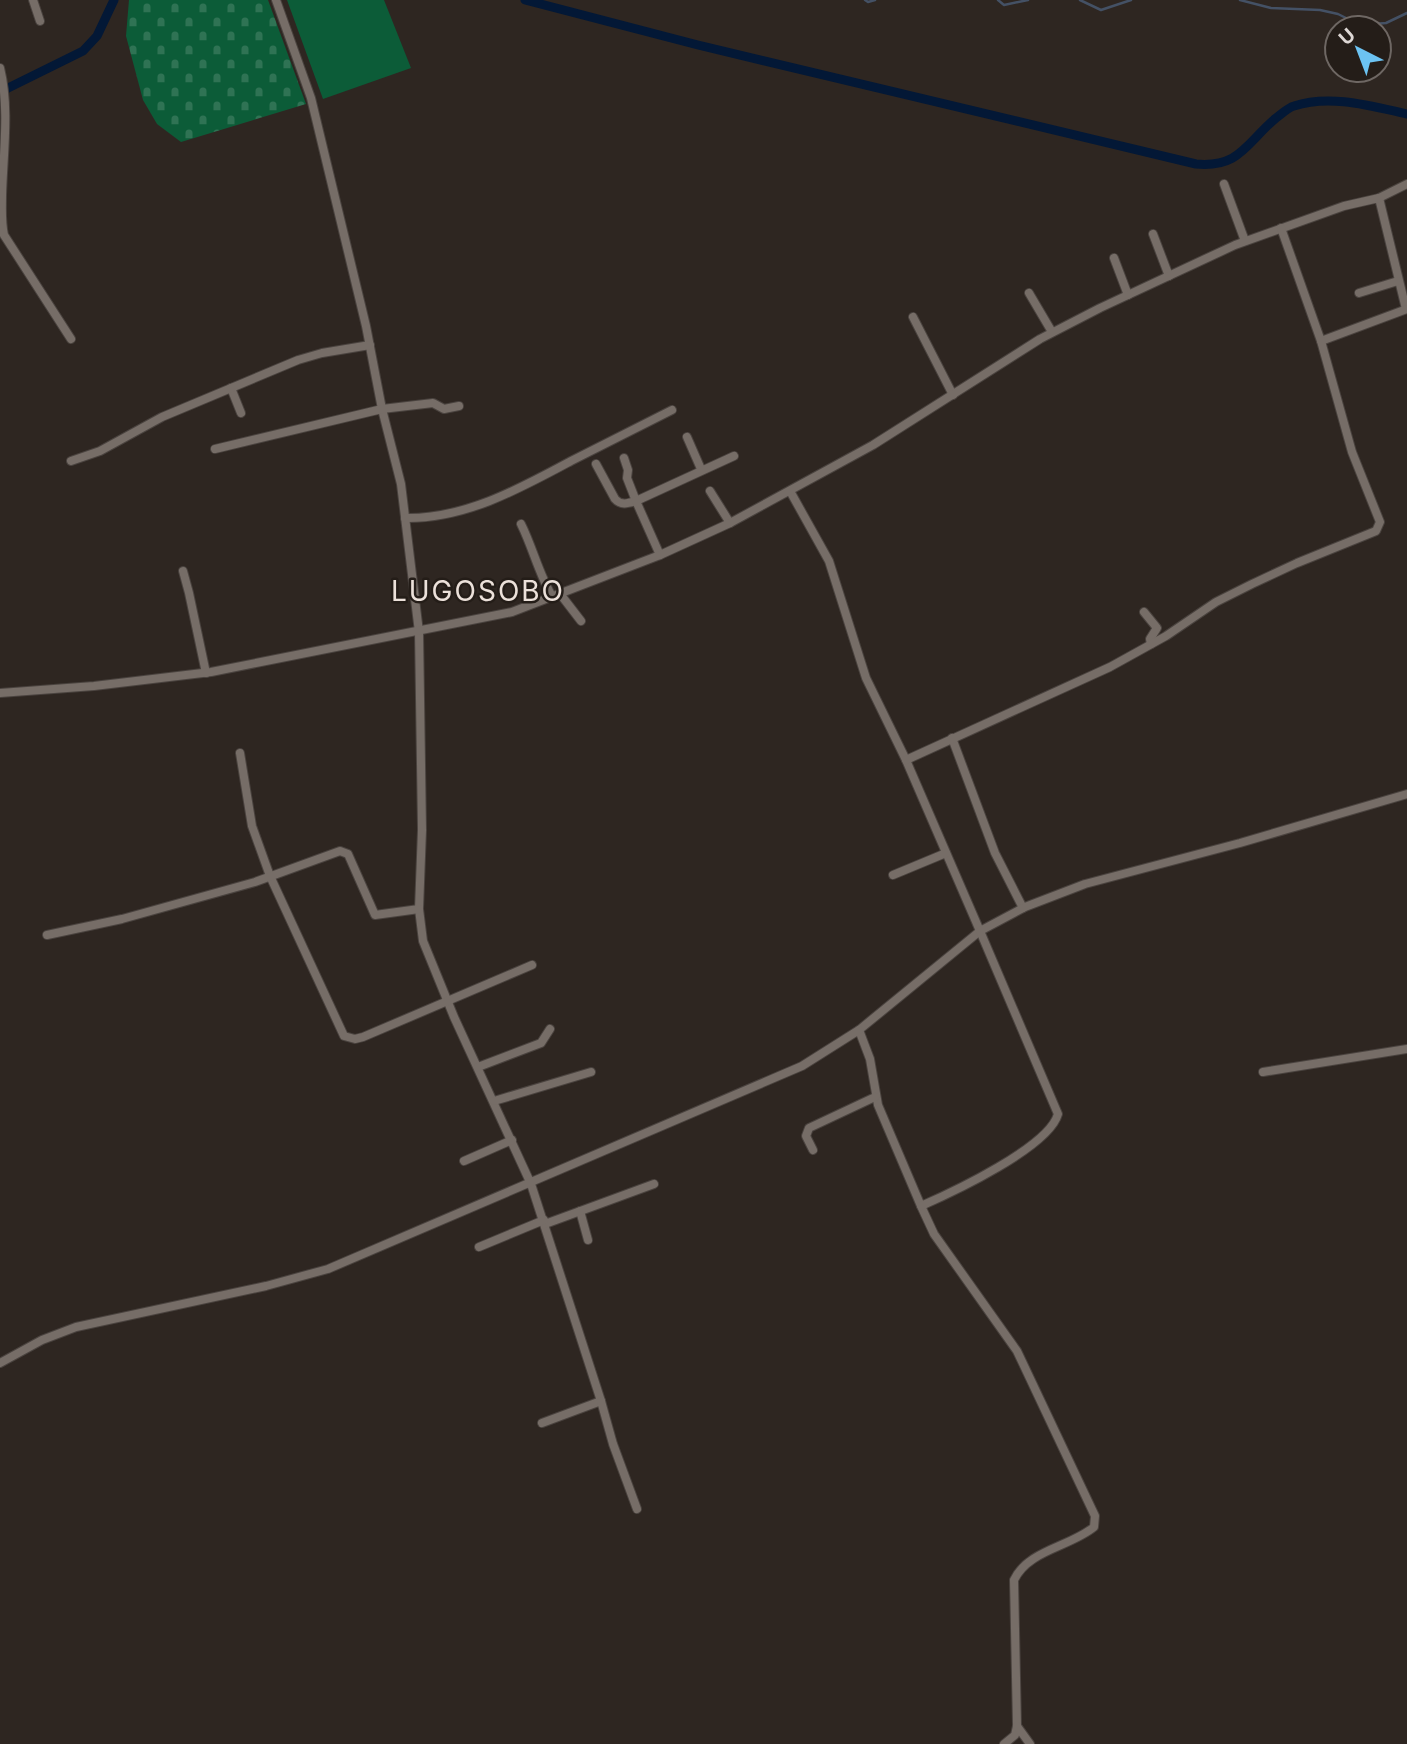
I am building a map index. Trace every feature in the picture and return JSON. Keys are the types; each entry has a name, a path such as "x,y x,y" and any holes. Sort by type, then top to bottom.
{"street":[{"path":"33,0 40,21"},
{"path":"276,0 311,98 401,484 419,632 422,830 419,909 423,941 447,1001 531,1184 613,1444 637,1509"},
{"path":"0,68 5,98 2,182 4,234 71,339"},
{"path":"1224,184 1245,241"},
{"path":"0,693 107,685 206,673 512,612 557,596 660,555 730,523 873,445 1052,332 1128,295 1245,241 1343,206 1379,198 1407,184"},
{"path":"1321,341 1406,309 1379,198"},
{"path":"906,760 1110,667 1216,602 1297,563 1373,533 1379,526 1380,522 1352,452 1321,341 1281,228"},
{"path":"1153,234 1169,276"},
{"path":"1114,258 1128,295"},
{"path":"1359,293 1398,281"},
{"path":"1029,293 1052,332"},
{"path":"913,317 953,395"},
{"path":"71,461 100,451 162,417 298,360 370,345"},
{"path":"231,388 241,413"},
{"path":"215,449 382,409 433,403 444,409 458,406"},
{"path":"405,518 440,517 508,494 672,410"},
{"path":"687,437 701,469"},
{"path":"596,464 618,502 623,504 636,501 734,456"},
{"path":"624,458 628,470 627,478 660,555"},
{"path":"710,491 730,523"},
{"path":"790,491 829,561 866,678 906,760 1058,1114 1053,1128 986,1175 921,1206"},
{"path":"521,524 533,548 542,578 581,621"},
{"path":"183,571 206,673"},
{"path":"1144,611 1157,628 1150,639 1151,644"},
{"path":"952,738 995,853 1023,908"},
{"path":"240,752 252,825 270,876 344,1036 355,1039 363,1037 532,965"},
{"path":"0,1363 42,1340 76,1328 266,1286 328,1269 802,1066 859,1030 979,931 1023,908 1085,884 1240,843 1407,794"},
{"path":"47,935 122,919 270,876 340,851 348,854 375,915 419,909"},
{"path":"894,874 946,853"},
{"path":"478,1067 541,1043 550,1028"},
{"path":"859,1030 870,1059 875,1097 934,1234 1017,1351 1095,1516 1094,1527 1083,1536 1024,1564 1014,1580 1017,1726 1015,1735 1004,1744"},
{"path":"1263,1072 1407,1049"},
{"path":"494,1101 591,1072"},
{"path":"813,1150 806,1136 813,1125 875,1097"},
{"path":"464,1161 512,1140"},
{"path":"479,1247 654,1184"},
{"path":"580,1211 588,1240"},
{"path":"542,1423 601,1401"},
{"path":"1017,1726 1030,1744"}],"green space":[{"path":"129,0 268,0 306,104 181,142 157,124 143,100 126,36"},
{"path":"287,0 384,0 411,68 323,99"}],"waterway":[{"path":"0,92 83,51 97,36 114,0"},
{"path":"525,0 698,45 1196,164 1211,164 1233,158 1276,118 1294,106 1336,101 1407,114"},
{"path":"865,0 875,0"},
{"path":"998,0 1004,5 1028,0"},
{"path":"1080,0 1101,10 1131,0"},
{"path":"1240,0 1271,8 1320,10 1338,14 1360,25 1386,23 1407,13"}],"district":[{"name":"LUGOSOBO","path":"478,591"}]}
